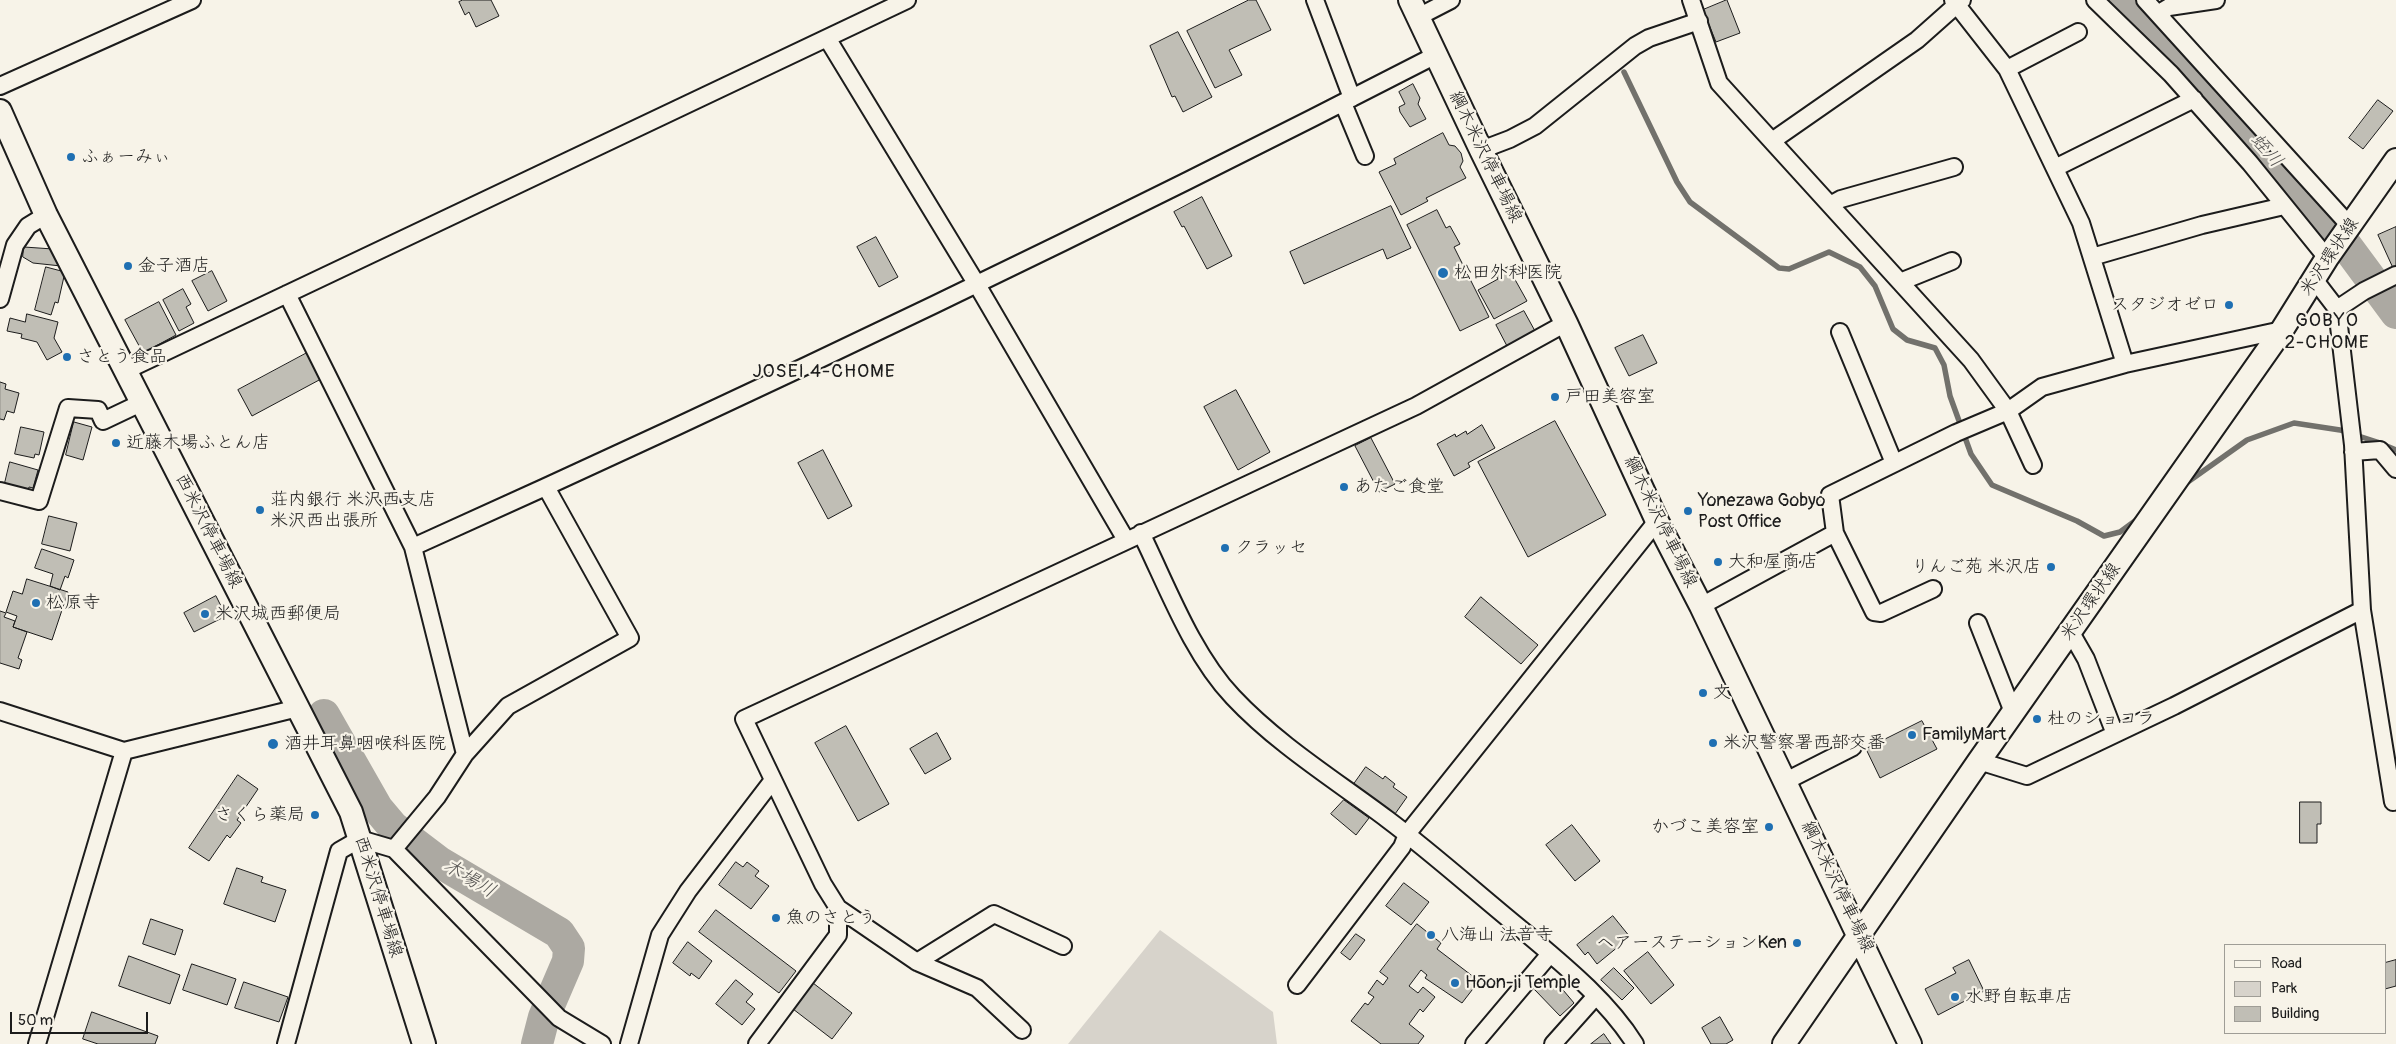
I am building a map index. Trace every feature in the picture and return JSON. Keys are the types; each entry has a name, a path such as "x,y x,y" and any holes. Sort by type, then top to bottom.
{"main road":[{"name":"綱木米沢停車場線","path":"1414,8 1566,323 1657,521 1701,606 1860,934 1910,1044"},
{"name":"西米沢停車場線","path":"0,111 46,215 127,370 351,812 424,1044"},
{"name":"米沢環状線","path":"1784,1044 2013,712 2282,330 2328,256 2396,160"}],"street":[{"path":"0,86 192,0"},
{"path":"127,370 907,0"},
{"path":"1315,0 1365,156"},
{"path":"1414,8 1451,0"},
{"path":"1691,0 1718,82 1971,360 2008,411 2033,465"},
{"path":"2094,0 2171,74 2194,99 2328,256"},
{"path":"2145,0 2159,13 2347,230"},
{"path":"2159,13 2169,7 2216,0"},
{"path":"1772,141 1917,40 1957,2 2007,69 2082,224 2125,364"},
{"path":"1481,150 1510,139 1535,126 1635,46 1649,38 1698,21"},
{"path":"2007,69 2078,32"},
{"path":"827,38 976,283 1134,536 1200,652 1232,696 1263,726 1407,834 1550,954 1596,997 1627,1031 1635,1044"},
{"path":"413,546 546,487 976,283 1436,55"},
{"path":"2054,168 2194,99"},
{"path":"1830,205 1841,199 1954,167"},
{"path":"2092,257 2202,225 2284,206"},
{"path":"0,299 15,245 28,226 46,215"},
{"path":"1900,282 1952,261"},
{"path":"2337,309 2364,291 2393,276"},
{"path":"2314,279 2337,309 2353,449 2362,610 2391,752 2393,802"},
{"path":"287,294 413,546 465,754"},
{"path":"1022,1030 976,988 917,962 838,908 823,884 744,719 1416,406 1566,323"},
{"path":"1934,589 1881,613 1874,612 1834,533 1830,495 1962,430 2008,411 2042,387 2125,364 2282,330"},
{"path":"1840,332 1894,463"},
{"path":"0,491 39,501 68,408 98,410 103,421 143,402"},
{"path":"2353,449 2380,450 2396,469"},
{"path":"395,848 437,797 465,754 508,706 630,638 546,487"},
{"path":"1297,985 1402,847 1407,834 1657,521"},
{"path":"1701,606 1834,533"},
{"path":"1979,761 2027,776 2362,610"},
{"path":"1978,623 2013,712"},
{"path":"2070,631 2086,660 2115,734"},
{"path":"0,711 124,751 298,708"},
{"path":"1786,781 1853,747"},
{"path":"37,1044 124,751"},
{"path":"629,1044 660,935 688,890 773,780"},
{"path":"286,1044 339,851 360,839 395,848 559,1018 602,1044"},
{"path":"757,1044 838,935 838,908"},
{"path":"917,962 994,914 1064,946"},
{"path":"1474,1044 1550,954"},
{"path":"1552,1044 1596,997"}],"green space":[{"path":"1160,930 1273,1012 1277,1044 1068,1044"}],"building":[{"path":"463,0 491,0 499,16 476,27 469,12 465,15 459,2"},
{"path":"1249,0 1256,0 1271,30 1229,50 1242,75 1215,88 1187,31"},
{"path":"1727,0 1740,33 1716,42 1703,10"},
{"path":"1178,32 1212,97 1183,112 1175,96 1172,97 1150,46"},
{"path":"1413,84 1420,98 1418,104 1426,119 1410,127 1400,112 1399,107 1405,104 1399,92"},
{"path":"2378,100 2393,111 2363,149 2349,138"},
{"path":"1443,133 1449,145 1455,146 1461,153 1463,161 1460,167 1466,178 1426,198 1428,201 1401,215 1379,172 1396,164 1394,159"},
{"path":"1202,197 1232,256 1207,269 1184,226 1182,227 1174,212"},
{"path":"1391,206 1411,248 1387,259 1383,249 1304,284 1290,252"},
{"path":"1437,210 1446,228 1450,226 1460,244 1454,247 1489,317 1460,331 1407,225"},
{"path":"2396,227 2396,266 2393,268 2378,235"},
{"path":"876,237 898,277 879,287 857,247"},
{"path":"24,247 53,249 61,266 33,263 23,257"},
{"path":"46,267 65,272 58,303 55,302 51,315 35,310"},
{"path":"1508,267 1527,301 1494,319 1478,290 1498,279 1495,274"},
{"path":"212,271 227,301 208,311 192,281"},
{"path":"183,289 191,304 186,307 194,323 179,331 163,300"},
{"path":"159,302 176,335 143,353 125,320"},
{"path":"1524,311 1535,331 1507,346 1496,325"},
{"path":"27,314 58,322 54,338 62,352 47,360 37,342 21,338 22,334 7,331 10,318 25,322"},
{"path":"1643,335 1657,363 1629,376 1615,348"},
{"path":"307,353 321,379 252,416 238,390"},
{"path":"0,382 6,384 5,389 19,393 14,413 7,411 4,420 0,419"},
{"path":"1236,390 1270,452 1238,470 1204,407"},
{"path":"1555,421 1606,515 1528,557 1478,462"},
{"path":"74,422 92,427 83,460 66,455"},
{"path":"1482,425 1495,448 1468,463 1470,467 1454,476 1437,444 1455,434 1456,437 1466,431 1467,434"},
{"path":"21,427 44,432 39,455 35,454 34,458 15,454"},
{"path":"1371,438 1395,484 1379,492 1355,446"},
{"path":"823,450 852,506 828,519 798,463"},
{"path":"10,462 38,470 33,488 29,487 28,490 5,483"},
{"path":"49,516 77,523 70,551 42,544"},
{"path":"42,549 74,560 68,578 65,576 60,590 50,586 53,574 35,568"},
{"name":"松原寺","path":"27,579 68,592 52,640 13,627 17,616 6,612 13,591 22,594"},
{"name":"米沢城西郵便局","path":"216,596 226,616 194,632 184,613"},
{"path":"1481,597 1538,645 1521,664 1465,617"},
{"path":"0,611 6,613 4,617 15,621 13,627 27,632 18,658 22,660 19,669 0,663"},
{"name":"FamilyMart","path":"1922,721 1937,749 1880,778 1866,749"},
{"path":"846,726 889,804 858,821 815,743"},
{"path":"937,733 951,759 925,774 910,749"},
{"path":"1366,767 1383,779 1385,776 1395,784 1393,787 1407,797 1395,814 1354,784"},
{"path":"238,775 258,789 237,820 241,823 230,838 227,835 209,861 189,848"},
{"path":"1344,800 1369,818 1356,835 1331,814"},
{"path":"2300,802 2321,802 2321,824 2317,824 2317,843 2300,843"},
{"path":"1572,825 1600,861 1575,881 1546,845"},
{"path":"736,862 743,867 747,862 759,871 755,876 769,886 751,909 719,885"},
{"path":"237,868 263,877 261,882 286,890 275,922 224,904"},
{"path":"1404,883 1429,902 1411,925 1386,906"},
{"path":"716,910 796,971 779,993 699,932"},
{"path":"1613,916 1630,937 1597,964 1588,952 1585,955 1577,945"},
{"path":"151,919 183,930 175,955 143,944"},
{"name":"Hōon-ji Temple","path":"1417,924 1441,943 1437,949 1479,981 1462,1003 1425,978 1427,975 1421,970 1409,986 1418,993 1423,987 1435,997 1423,1012 1420,1009 1409,1024 1424,1036 1418,1044 1381,1044 1351,1021 1365,1003 1368,1005 1374,997 1368,993 1377,980 1383,985 1388,978 1380,972"},
{"path":"1356,934 1365,940 1350,960 1341,953"},
{"path":"688,942 712,961 699,979 691,973 690,976 673,963"},
{"path":"1648,952 1674,985 1651,1004 1624,971"},
{"path":"129,956 180,975 170,1004 119,986"},
{"path":"1969,960 1984,991 1938,1015 1925,989 1956,973 1953,968"},
{"path":"2396,960 2396,986 2386,989 2386,963"},
{"path":"192,964 236,979 227,1005 183,990"},
{"path":"1614,968 1634,988 1622,1000 1601,980"},
{"path":"736,980 753,994 746,1002 755,1009 742,1025 716,1004"},
{"path":"1545,980 1553,988 1558,984 1574,1003 1560,1016 1535,990"},
{"path":"244,982 288,997 279,1022 235,1008"},
{"path":"813,983 852,1013 832,1039 793,1009"},
{"path":"92,1012 158,1036 155,1044 98,1044 83,1039"},
{"path":"1720,1017 1733,1040 1726,1044 1711,1044 1702,1028"},
{"path":"1604,1034 1611,1044 1591,1044"}],"waterway":[{"name":"蛭川","path":"2123,0 2249,132 2331,225 2396,313"},
{"path":"1624,72 1677,182 1690,202 1779,268 1789,269 1829,252 1860,267 1875,286 1893,329 1907,340 1935,348 1944,365 1950,396 1971,454 1992,485 2077,521 2104,536 2120,532 2139,518"},
{"path":"2185,484 2247,440 2294,423 2340,430 2396,450"},
{"name":"木場川","path":"324,715 377,808 393,827 439,862 559,933 569,948 568,961 544,1017 537,1044"}],"place":[{"name":"ふぁーみぃ","path":"71,157"},
{"name":"金子酒店","path":"128,266"},
{"name":"松田外科医院","path":"1443,273"},
{"name":"スタジオゼロ","path":"2229,305"},
{"name":"さとう食品","path":"67,357"},
{"name":"戸田美容室","path":"1555,397"},
{"name":"近藤木場ふとん店","path":"116,443"},
{"name":"あたご食堂","path":"1344,487"},
{"name":"荘内銀行 米沢西支店 米沢西出張所","path":"260,510"},
{"name":"Yonezawa Gobyo Post Office","path":"1688,511"},
{"name":"クラッセ","path":"1225,548"},
{"name":"大和屋商店","path":"1718,562"},
{"name":"りんご苑 米沢店","path":"2051,567"},
{"name":"松原寺","path":"36,603"},
{"name":"米沢城西郵便局","path":"205,614"},
{"name":"文","path":"1703,693"},
{"name":"杜のショコラ","path":"2037,719"},
{"name":"FamilyMart","path":"1912,735"},
{"name":"米沢警察署西部交番","path":"1713,743"},
{"name":"酒井耳鼻咽喉科医院","path":"273,744"},
{"name":"さくら薬局","path":"315,815"},
{"name":"かづこ美容室","path":"1769,827"},
{"name":"魚のさとう","path":"776,918"},
{"name":"八海山 法音寺","path":"1431,935"},
{"name":"ヘアーステーションKen","path":"1797,943"},
{"name":"Hōon-ji Temple","path":"1455,983"},
{"name":"水野自転車店","path":"1955,997"}],"district":[{"name":"GOBYO 2-CHOME","path":"2327,332"},
{"name":"JOSEI 4-CHOME","path":"824,372"}]}
